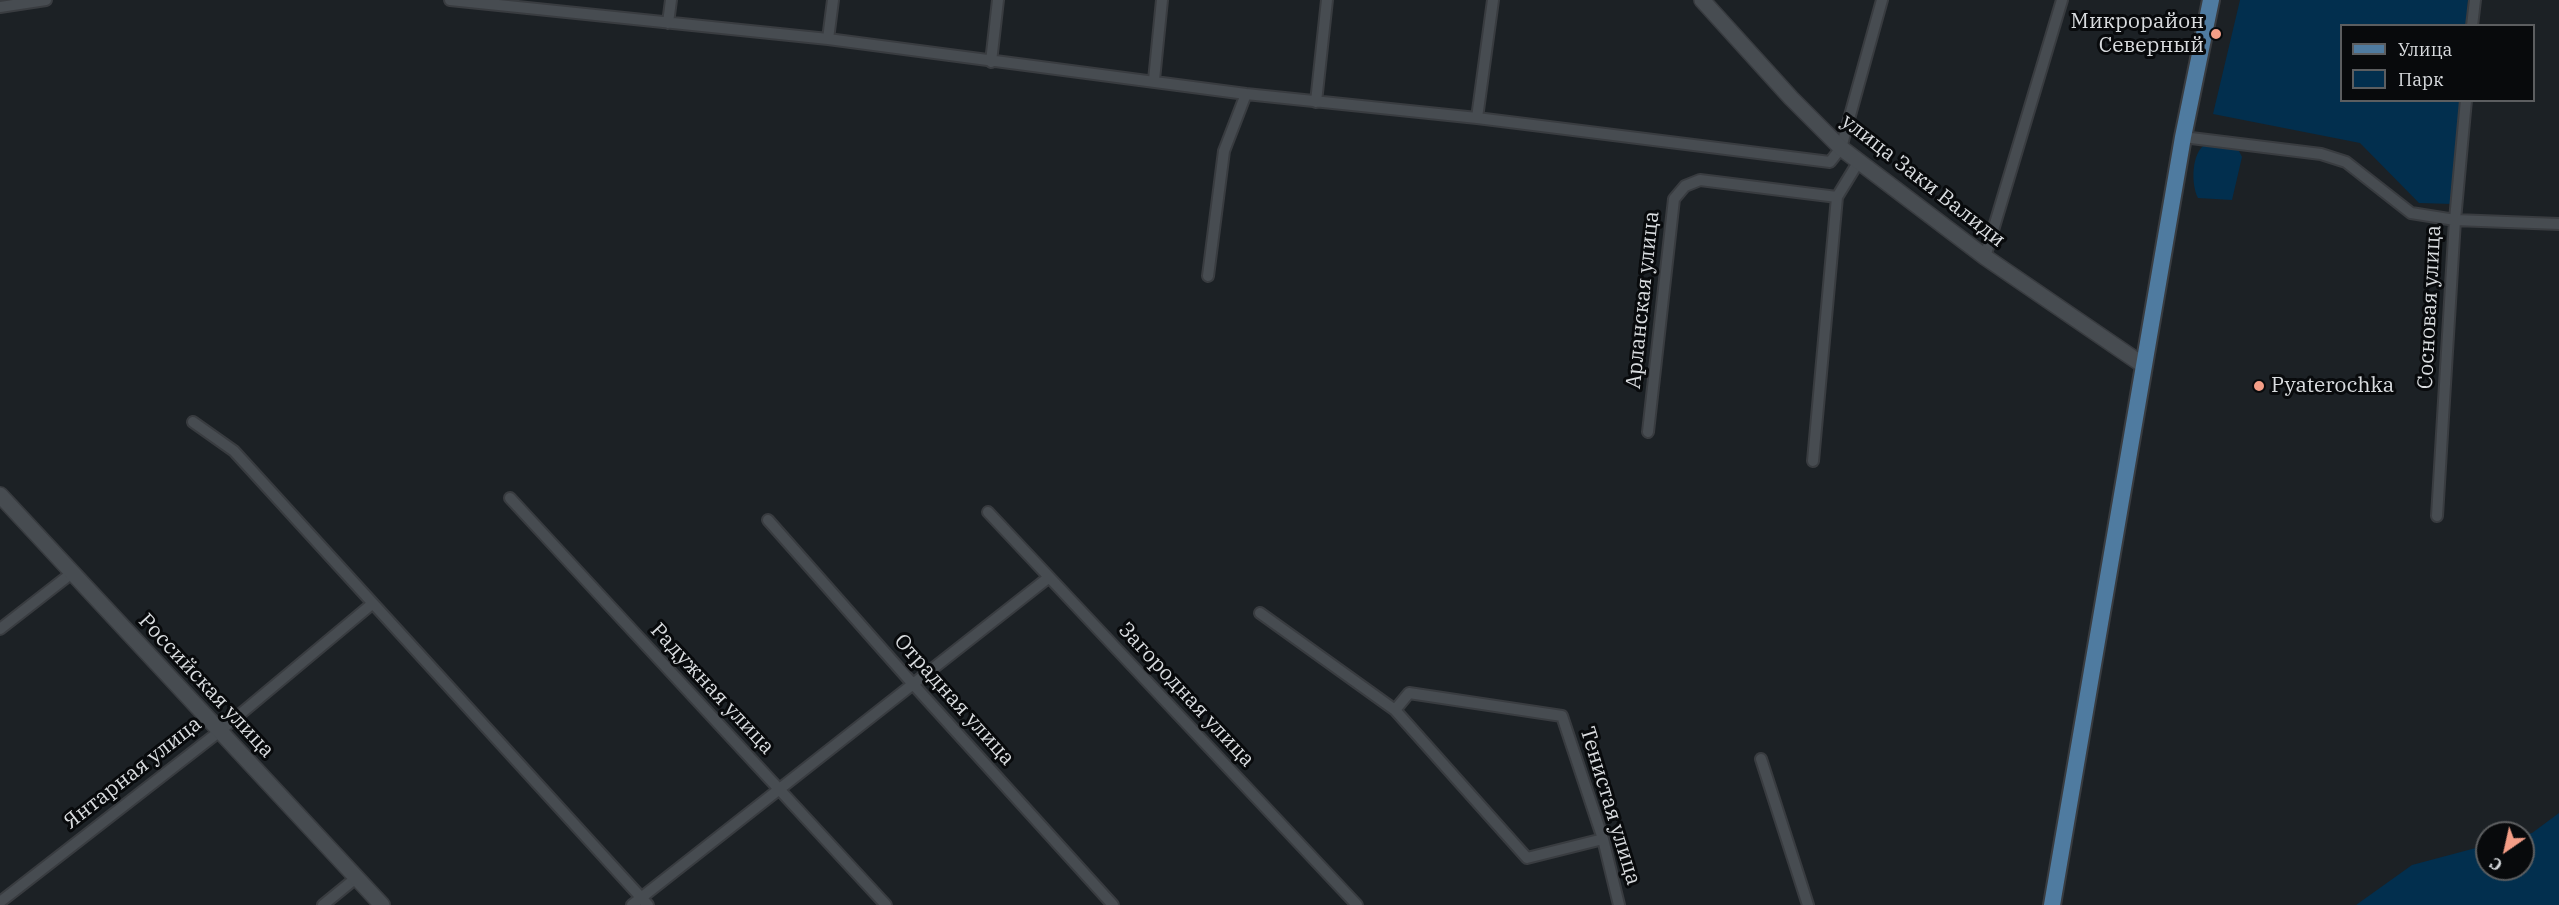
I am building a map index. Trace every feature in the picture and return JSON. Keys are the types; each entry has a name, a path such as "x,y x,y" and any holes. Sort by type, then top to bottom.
{"main road":[{"path":"2052,905 2183,137 2211,0"}],"street":[{"path":"0,8 46,0"},
{"path":"450,0 501,3 828,39 991,62 1154,80 1246,94 1478,118 1830,162 1841,148 1882,0"},
{"path":"668,23 670,0"},
{"path":"828,39 833,0"},
{"path":"991,62 998,0"},
{"path":"1154,80 1162,0"},
{"path":"1316,102 1327,0"},
{"path":"1478,118 1493,0"},
{"name":"улица Заки Валиди","path":"1702,0 1791,98 1841,148 1985,257 2143,365"},
{"path":"1985,257 2062,0"},
{"path":"2472,24 2475,0"},
{"path":"1208,276 1224,151 1246,94"},
{"name":"Сосновая улица","path":"2438,516 2455,220 2466,102"},
{"path":"2183,137 2321,154 2346,162 2411,213 2455,220 2559,224"},
{"path":"1813,461 1837,197 1859,161"},
{"name":"Арланская улица","path":"1648,432 1674,199 1685,186 1700,180 1837,197"},
{"path":"193,422 234,452 640,903 912,683 1048,578"},
{"name":"Российская улица","path":"0,495 382,905"},
{"name":"Радужная улица","path":"510,498 886,905"},
{"name":"Загородная улица","path":"988,512 1357,905"},
{"name":"Отрадная улица","path":"768,520 1113,905"},
{"path":"0,628 72,573"},
{"name":"Янтарная улица","path":"0,902 220,730 372,604"},
{"path":"1260,613 1395,710 1527,858 1603,839"},
{"name":"Тенистая улица","path":"1395,710 1409,693 1562,716 1603,839 1619,905"},
{"path":"1761,759 1808,905"},
{"path":"323,905 356,878"}],"green space":[{"path":"2240,0 2468,0 2466,24 2340,24 2340,102 2461,102 2453,204 2419,203 2360,143 2213,114"},
{"path":"2206,144 2231,147 2239,151 2242,157 2232,200 2198,198 2194,185 2195,161 2197,154"},
{"path":"2559,813 2559,905 2356,905 2412,865 2475,848 2475,881 2535,881 2535,831"}],"place":[{"name":"Микрорайон Северный","path":"2216,34"},
{"name":"Pyaterochka","path":"2259,386"}]}
